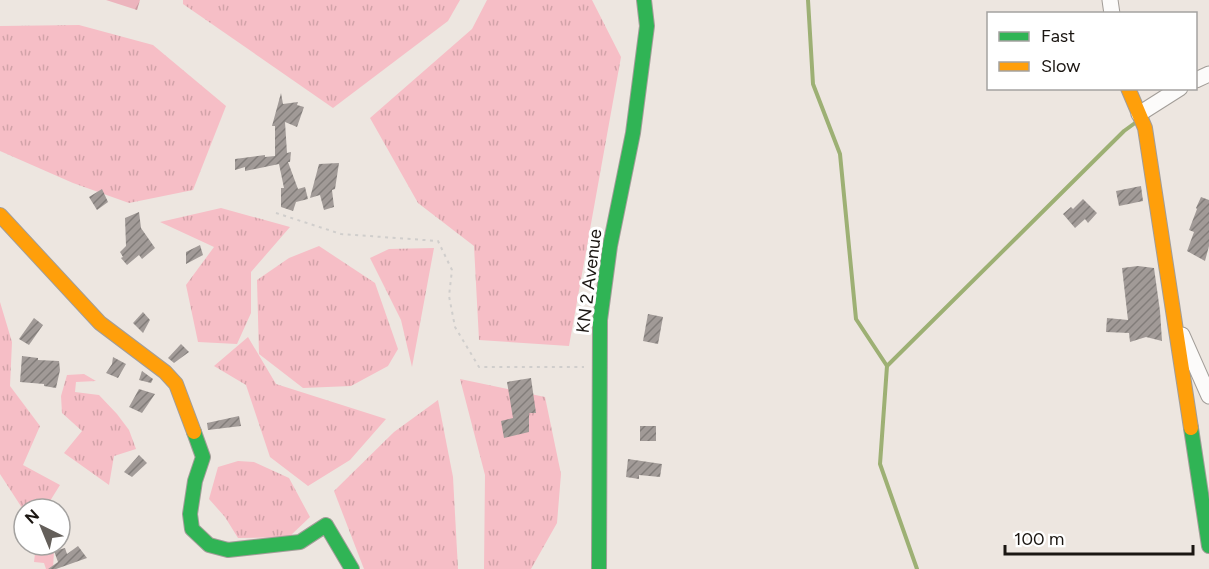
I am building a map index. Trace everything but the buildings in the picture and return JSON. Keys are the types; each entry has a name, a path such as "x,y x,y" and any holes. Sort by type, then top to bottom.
{"street":[{"name":"KN 2 Avenue","path":"599,569 600,320 610,246 633,133 647,26 644,0"},
{"path":"647,26 655,0"},
{"path":"1129,90 1145,128 1209,546"},
{"path":"1139,114 1177,90"},
{"path":"0,215 89,313 165,372 176,384 202,457 195,481 190,514 192,529 209,545 228,550 300,542 326,525 352,569"},
{"path":"1173,314 1209,396"}],"path":[{"path":"276,213 341,234 438,241 452,270 449,296 455,327 479,367 599,368"}],"green space":[{"path":"106,0 140,0 137,10"},
{"path":"183,0 460,0 448,21 333,108 183,4"},
{"path":"487,0 592,0 621,57 569,346 479,340 474,246 418,203 370,118 472,29"},
{"path":"79,25 153,45 226,106 193,190 129,203 73,183 0,151 0,26"},
{"path":"221,208 290,227 251,272 251,313 237,344 198,342 186,285 214,247 160,222"},
{"path":"319,246 375,283 398,349 388,366 351,386 303,388 259,354 257,280 289,258"},
{"path":"434,248 412,367 401,320 370,258 389,249"},
{"path":"0,302 12,342 10,386 40,426 23,465 60,485 52,497 15,497 0,474"},
{"path":"248,337 276,384 386,419 350,460 308,486 270,457 246,385 214,366"},
{"path":"84,374 96,381 76,382 75,392 99,395 129,430 136,449 114,456 109,485 64,453 82,431 62,413 61,396 67,375"},
{"path":"460,379 545,397 561,474 557,523 531,569 484,569 485,475"},
{"path":"438,400 453,477 458,569 364,569 334,491 394,432"},
{"path":"238,461 254,462 289,478 310,517 289,537 238,538 225,517 209,499 218,467"},
{"path":"35,557 54,557 53,569 46,569 44,563 34,562"}],"waterway":[{"path":"808,0 813,84 840,154 856,319 887,366"},
{"path":"917,569 880,464 887,366 1124,131 1135,123"}],"traffic: fast":[{"path":"599,569 600,320 610,246 633,133 647,26 644,0"},
{"path":"1191,428 1209,546"},
{"path":"194,432 203,457 195,481 190,514 192,529 209,545 228,550 300,542 326,525 352,569"}],"traffic: slow":[{"path":"1129,90 1145,128 1191,428"},
{"path":"0,215 100,323 165,372 176,384 194,432"}]}
